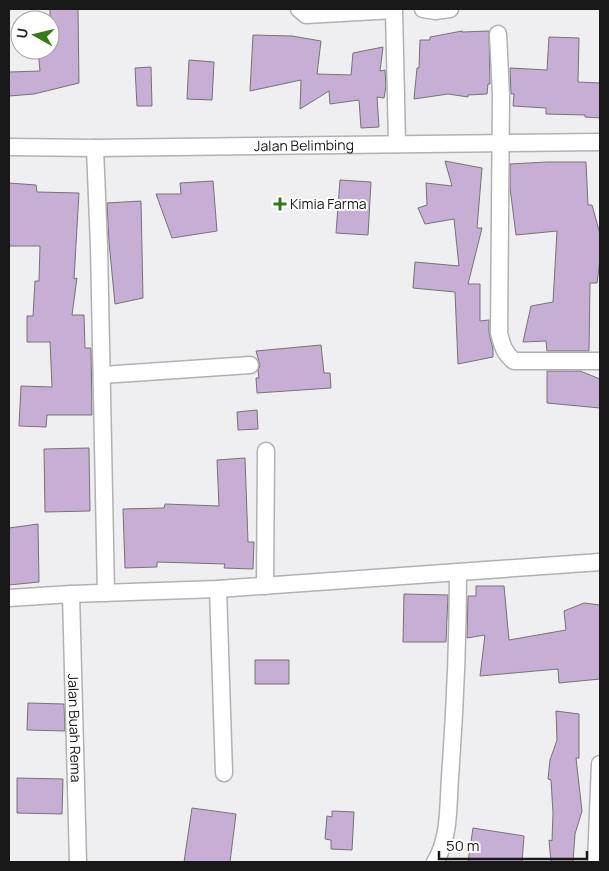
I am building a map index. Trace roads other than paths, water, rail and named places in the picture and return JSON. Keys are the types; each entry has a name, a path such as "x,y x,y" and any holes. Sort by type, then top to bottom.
{"street":[{"path":"300,9 306,15 400,9 398,144"},
{"path":"424,9 435,11 450,9"},
{"path":"498,34 500,67 499,333 502,349 514,361 600,361"},
{"name":"Jalan Belimbing","path":"9,147 95,148 600,142"},
{"path":"95,148 106,593"},
{"path":"102,375 250,365"},
{"path":"265,586 266,451"},
{"path":"9,598 265,586 600,562"},
{"path":"435,862 442,848 446,828 453,739 458,572"},
{"path":"218,588 224,773"},
{"name":"Jalan Buah Rema","path":"71,594 78,862"},
{"path":"596,862 600,764"}],"place":[{"name":"Kimia Farma","path":"280,204"}]}
